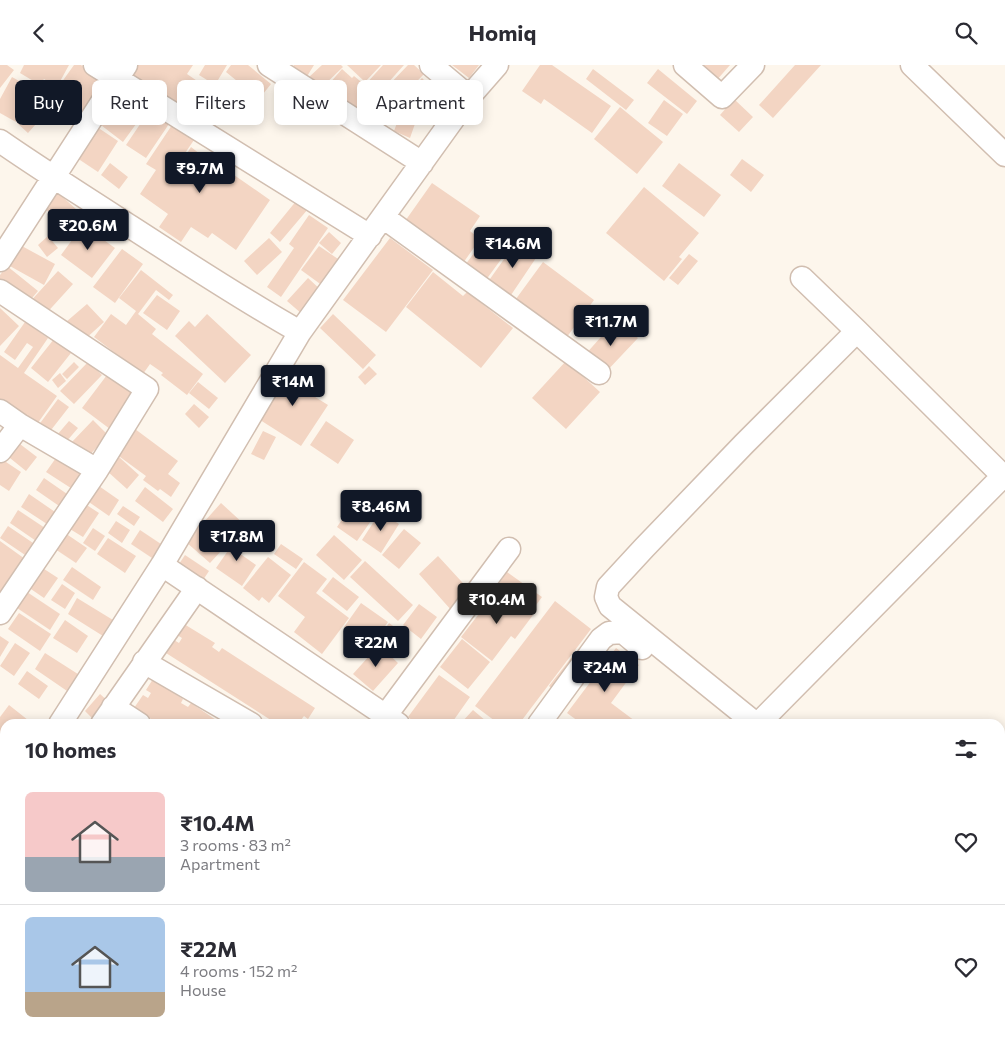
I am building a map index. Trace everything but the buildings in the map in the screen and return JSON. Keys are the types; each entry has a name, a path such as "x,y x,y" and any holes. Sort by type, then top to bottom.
{"street":[{"path":"95,65 122,72 370,235"},
{"path":"269,65 422,163"},
{"path":"431,65 449,80"},
{"path":"483,80 496,65"},
{"path":"684,65 722,97 753,65"},
{"path":"912,65 1005,155"},
{"path":"0,260 52,177 122,72"},
{"path":"63,719 162,565 300,332 449,125"},
{"path":"0,141 52,177 250,304 300,332"},
{"path":"383,217 599,373"},
{"path":"762,719 1004,476 802,279"},
{"path":"0,291 147,389 97,470 0,613"},
{"path":"751,719 610,606 606,597 608,587 744,443 857,331"},
{"path":"0,411 20,425 97,470"},
{"path":"0,451 20,425"},
{"path":"162,565 392,719 508,549"},
{"path":"121,719 107,715 196,588"},
{"path":"543,719 601,639 609,633 623,632 725,719"},
{"path":"144,662 242,719"}]}
